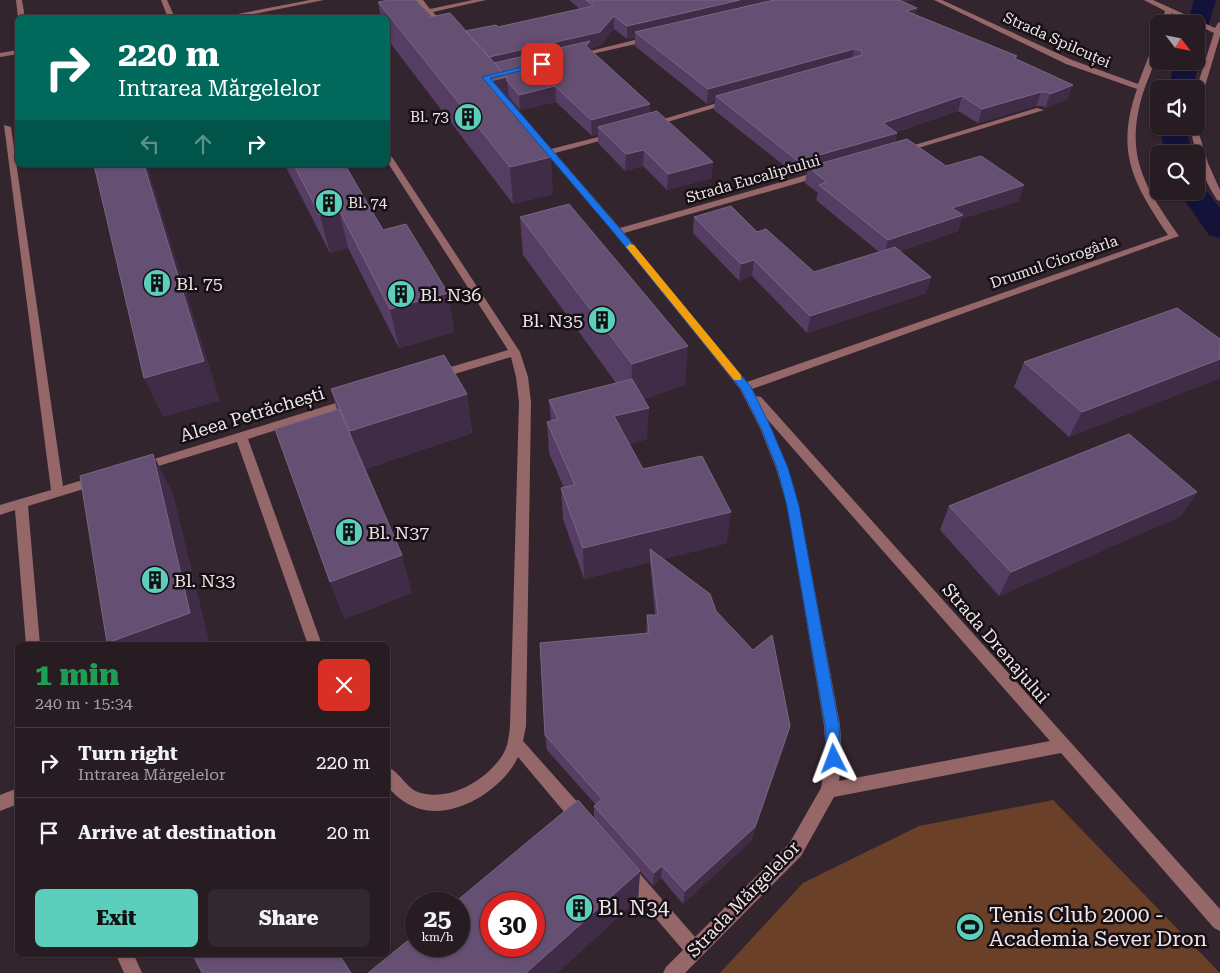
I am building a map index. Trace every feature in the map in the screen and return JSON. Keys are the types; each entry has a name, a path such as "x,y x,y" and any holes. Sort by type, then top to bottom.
{"street":[{"path":"19,0 22,15"},
{"path":"164,0 171,15"},
{"path":"241,15 291,8 321,0"},
{"path":"420,0 447,33"},
{"path":"428,11 483,0"},
{"name":"Strada Spilcuței","path":"937,0 1069,62 1141,88"},
{"path":"1147,0 1219,33"},
{"path":"1167,15 1169,10"},
{"path":"1204,80 1219,33 1220,24"},
{"path":"571,57 656,37"},
{"path":"0,55 15,52"},
{"name":"Drumul Ciorogârla","path":"745,387 1174,236 1139,179 1131,150 1131,132 1141,88 1150,64"},
{"name":"Strada Mărgelelor","path":"492,84 618,232 745,387 776,452 793,506 832,725 834,759 829,790 795,850 672,973"},
{"path":"645,125 740,99"},
{"path":"896,152 1040,110"},
{"path":"8,126 58,492"},
{"path":"549,152 626,131"},
{"path":"1196,135 1209,181 1220,198"},
{"path":"390,160 514,352 522,377 525,402 518,726 516,744 507,762 493,777 476,790 438,802 420,801 404,792 390,777"},
{"name":"Strada Eucaliptului","path":"618,232 829,171"},
{"path":"430,378 514,352"},
{"name":"Strada Drenajului","path":"745,387 1220,922"},
{"name":"Aleea Petrăchești","path":"131,470 364,398"},
{"path":"241,436 315,642"},
{"path":"0,510 104,478"},
{"path":"21,504 33,642"},
{"path":"516,744 593,832"},
{"path":"829,790 1062,746"},
{"path":"0,803 15,797"},
{"path":"618,862 695,950"},
{"path":"125,957 133,973"}],"shaded area":[{"name":"Tenis Club 2000 - Academia Sever Dron","path":"1053,800 1220,973 720,973 803,883 919,826"}],"building":[{"path":"416,0 430,17 450,13 507,77 486,82 551,157 510,167 378,2"},
{"path":"586,0 740,0 627,26 614,16 600,32 489,57 465,31 496,25 498,27 593,6"},
{"path":"774,0 899,0 917,8 906,11 1017,56 1014,58 1073,85 1050,94 1048,92 1041,92 982,109 962,96 883,123 897,133 798,161 716,96 862,55 862,51 854,49 708,89 635,32"},
{"path":"590,41 586,46 650,104 591,120 555,86 519,95 507,81 507,77 494,63"},
{"path":"657,111 713,162 668,174 644,150 626,154 598,127"},
{"path":"907,139 946,166 981,156 1024,185 952,208 963,215 888,240 819,185 827,182 808,167"},
{"name":"Bl. 75","path":"94,167 145,167 204,361 144,378"},
{"path":"295,167 346,167 383,230 406,224 448,293 390,309 339,210 320,215"},
{"path":"569,204 688,346 632,364 520,217"},
{"path":"731,206 757,232 766,229 814,272 895,247 931,277 810,316 754,260 741,264 694,217"},
{"path":"1177,308 1220,339 1220,359 1082,412 1024,362"},
{"path":"444,355 467,394 350,431 331,389"},
{"path":"632,379 649,408 614,416 643,469 702,456 731,512 583,548 561,488 575,485 547,422 558,419 549,400"},
{"path":"339,409 402,555 330,582 275,429"},
{"path":"1129,434 1197,492 1011,572 949,506"},
{"path":"153,454 190,613 107,642 80,476"},
{"path":"650,549 710,594 716,611 753,650 772,635 790,726 755,827 685,891 662,866 654,873 594,806 602,799 545,735 540,643 649,633 647,615 658,615"},
{"path":"578,800 640,871 545,956 545,892 480,892 480,957 544,957 526,973 368,973 405,943 405,957 470,957 470,892 467,892"},
{"path":"194,957 340,957 351,973 202,973"}],"waterway":[{"path":"1200,15 1205,0"},
{"path":"1182,80 1185,70"},
{"path":"1175,135 1176,145"},
{"path":"1199,200 1220,229"}],"slow traffic":[{"path":"630,247 738,378"}],"place":[{"name":"Bl. 73","path":"468,117"},
{"name":"Bl. 74","path":"329,203"},
{"name":"Bl. 75","path":"157,283"},
{"name":"Bl. N36","path":"401,294"},
{"name":"Bl. N35","path":"602,320"},
{"name":"Bl. N37","path":"349,532"},
{"name":"Bl. N33","path":"155,580"},
{"name":"Bl. N34","path":"579,908"},
{"name":"Tenis Club 2000 - Academia Sever Dron","path":"970,927"}],"route":[{"path":"542,64 486,77 618,232 745,387 766,428 782,468 793,506 832,725 834,759"}]}
